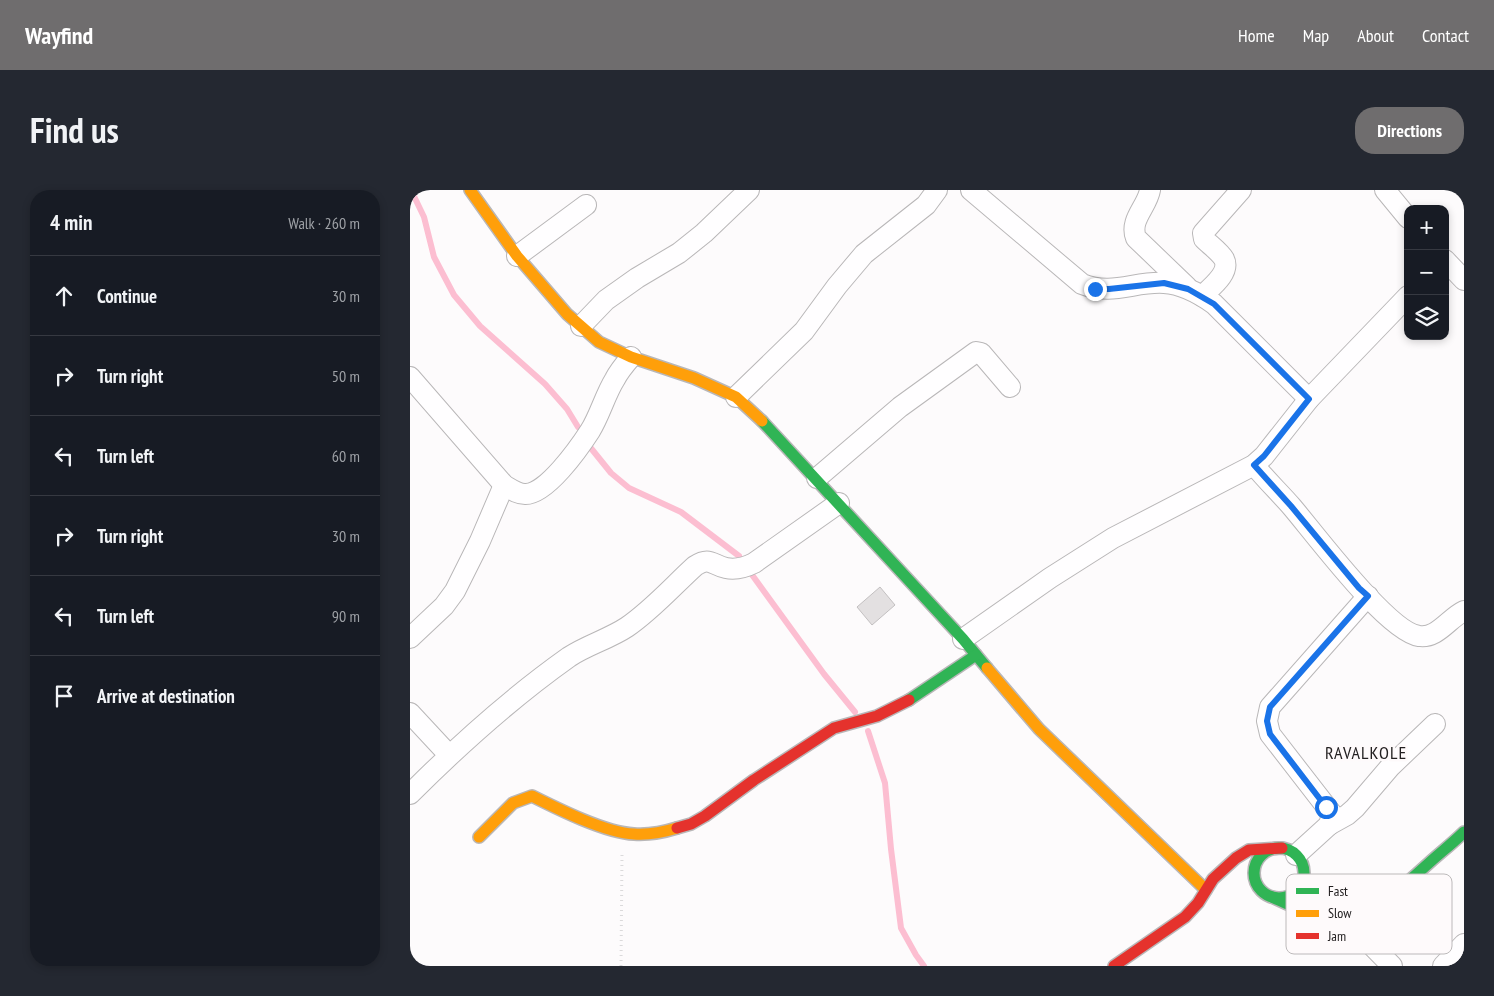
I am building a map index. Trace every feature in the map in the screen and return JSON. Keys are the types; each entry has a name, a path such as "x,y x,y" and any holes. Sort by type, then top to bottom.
{"street":[{"path":"470,190 517,256 567,314 599,342 631,357 700,380 736,397 770,428 963,639 1039,729 1206,890"},
{"path":"581,326 606,300 637,278 679,253 704,233 749,190"},
{"path":"736,397 804,331 837,286 864,254 926,205 937,190"},
{"path":"971,190 1082,284 1095,289 1109,289 1164,283 1195,292 1223,275 1224,260 1204,239 1203,233 1241,190"},
{"path":"1150,190 1149,197 1135,222 1134,231 1136,238 1195,292 1214,304 1309,399"},
{"path":"1385,190 1404,213"},
{"path":"517,256 586,204"},
{"path":"1449,264 1464,280"},
{"path":"963,639 1050,578 1113,538 1254,465 1264,456 1309,399 1404,300"},
{"path":"817,478 900,406 976,352 981,353 1010,387"},
{"path":"410,377 504,484 516,492 526,494 537,491 547,484 591,430 615,378 631,357"},
{"path":"1254,465 1291,506 1359,588 1403,630 1418,636 1431,635 1464,611"},
{"path":"410,638 444,606 455,590 480,541 504,484"},
{"path":"410,794 449,755 543,676 571,655 625,628 638,619 695,566 703,561 708,561 727,568 745,568 839,503"},
{"path":"1329,825 1332,814 1270,734 1267,721 1270,707 1368,596"},
{"path":"479,837 513,803 532,796 569,814 611,829 634,834 667,830 691,824 834,728 845,723 877,716 892,709 917,695 976,655"},
{"path":"410,713 449,755"},
{"path":"1294,857 1329,825 1355,808 1390,767 1435,724"},
{"path":"1418,874 1464,832"},
{"path":"1114,966 1184,917 1198,904 1213,879 1224,868 1249,850 1263,848 1294,857 1302,874"},
{"path":"1259,888 1254,872 1256,864 1260,857 1273,848 1294,857 1305,874"},
{"path":"1206,890 1221,881 1237,878 1251,882 1265,894 1286,902"},
{"path":"1272,897 1281,898 1286,896"},
{"path":"1443,966 1464,944"},
{"path":"1382,954 1392,966"}],"path":[{"path":"621,966 622,831"}],"building":[{"path":"880,587 895,605 872,625 857,607"}],"waterway":[{"path":"411,190 424,217 434,257 454,295 480,326 545,384 567,409 578,427"},
{"path":"590,447 611,473 629,488 681,512 739,556"},
{"path":"750,572 824,674 855,712"},
{"path":"868,731 885,783 901,928 924,966"}],"traffic: fast":[{"path":"762,421 963,639 987,668"},
{"path":"909,700 976,655"},
{"path":"1416,874 1464,832"},
{"path":"1286,897 1279,898 1269,896 1258,887 1254,873 1256,863 1261,855 1269,850 1279,848 1289,850 1300,859 1304,873"},
{"path":"1272,897 1286,904"}],"traffic: slow":[{"path":"470,190 517,256 567,314 599,342 631,357 694,378 736,397 762,421"},
{"path":"987,668 1039,729 1206,890"},
{"path":"479,837 513,803 532,796 596,825 623,833 650,834 677,828"}],"traffic: jam":[{"path":"677,828 691,824 705,816 754,780 834,728 877,716 909,700"},
{"path":"1114,966 1185,917 1198,903 1213,879 1236,858 1249,850 1282,848"}],"district":[{"name":"RAVALKOLE","path":"1366,753"}],"route":[{"path":"1095,289 1164,283 1188,289 1202,296 1214,304 1309,399 1264,456 1254,465 1270,485 1291,506 1359,588 1368,596 1270,707 1267,721 1270,734 1326,807"}]}
